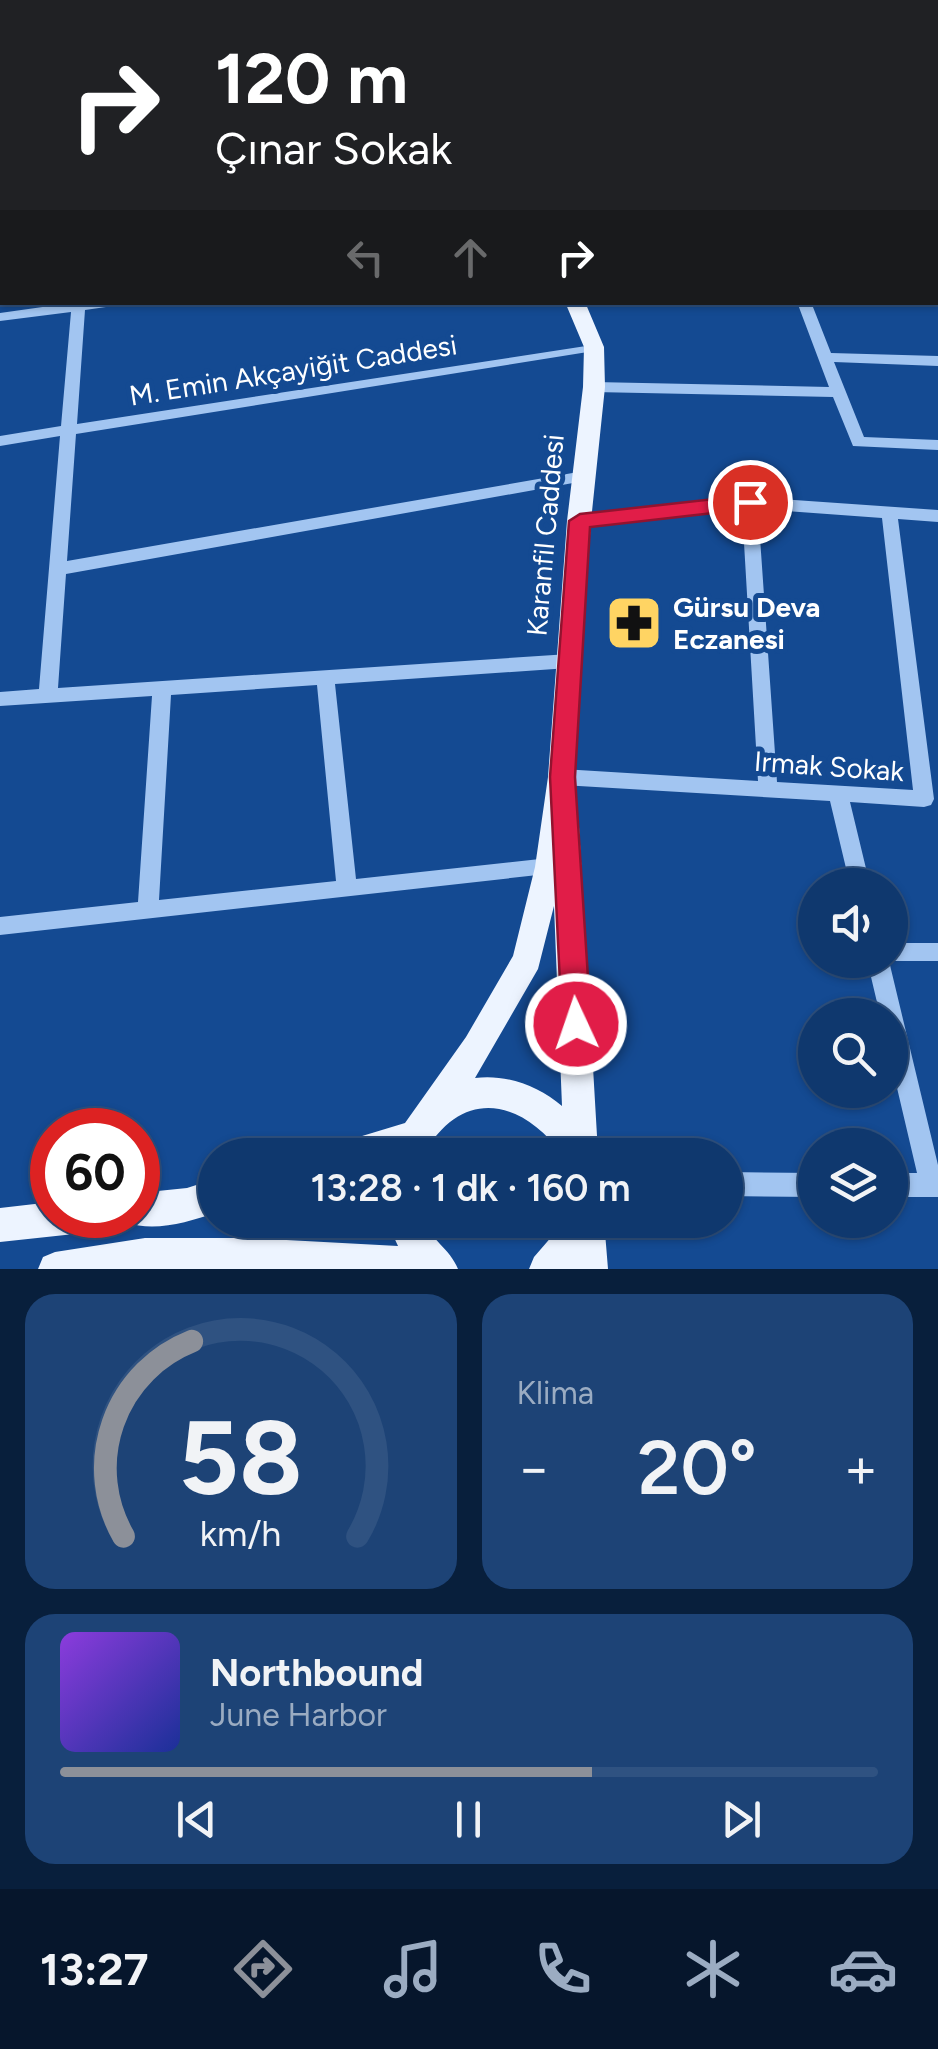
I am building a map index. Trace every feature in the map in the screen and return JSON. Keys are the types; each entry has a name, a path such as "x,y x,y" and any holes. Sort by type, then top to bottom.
{"main road":[{"name":"Karanfil Caddesi","path":"416,1135 477,1048 527,959 548,867 562,777 580,521 594,388 594,346 576,305"},
{"name":"Karanfil Caddesi","path":"562,777 580,1138"},
{"path":"416,1135 473,1095 516,1095 543,1107 572,1138"},
{"path":"160,1207 198,1201"},
{"path":"0,1225 30,1222"},
{"path":"411,1238 438,1267"},
{"path":"546,1269 576,1238"},
{"path":"587,1238 590,1269"},
{"path":"55,1269 145,1255 251,1255 438,1267"}],"street":[{"path":"0,317 96,305"},
{"path":"805,305 858,442 938,446"},
{"path":"48,696 78,308"},
{"name":"M. Emin Akçayiğit Caddesi","path":"0,442 594,346"},
{"path":"825,357 938,361"},
{"path":"594,388 838,392"},
{"path":"58,569 584,476"},
{"path":"750,502 768,790"},
{"path":"580,521 750,502 938,516"},
{"name":"Irmak Sokak","path":"562,777 924,799 888,512"},
{"path":"0,699 570,661"},
{"path":"324,676 347,889"},
{"path":"148,910 162,688"},
{"path":"838,794 856,868"},
{"path":"0,926 548,867"},
{"path":"908,952 938,952"},
{"path":"883,978 935,1185 908,1185"},
{"path":"743,1184 798,1184"}],"place":[{"name":"Gürsu Deva Eczanesi","path":"634,623"}],"route":[{"path":"576,1024 562,777 580,521 750,502"}]}
